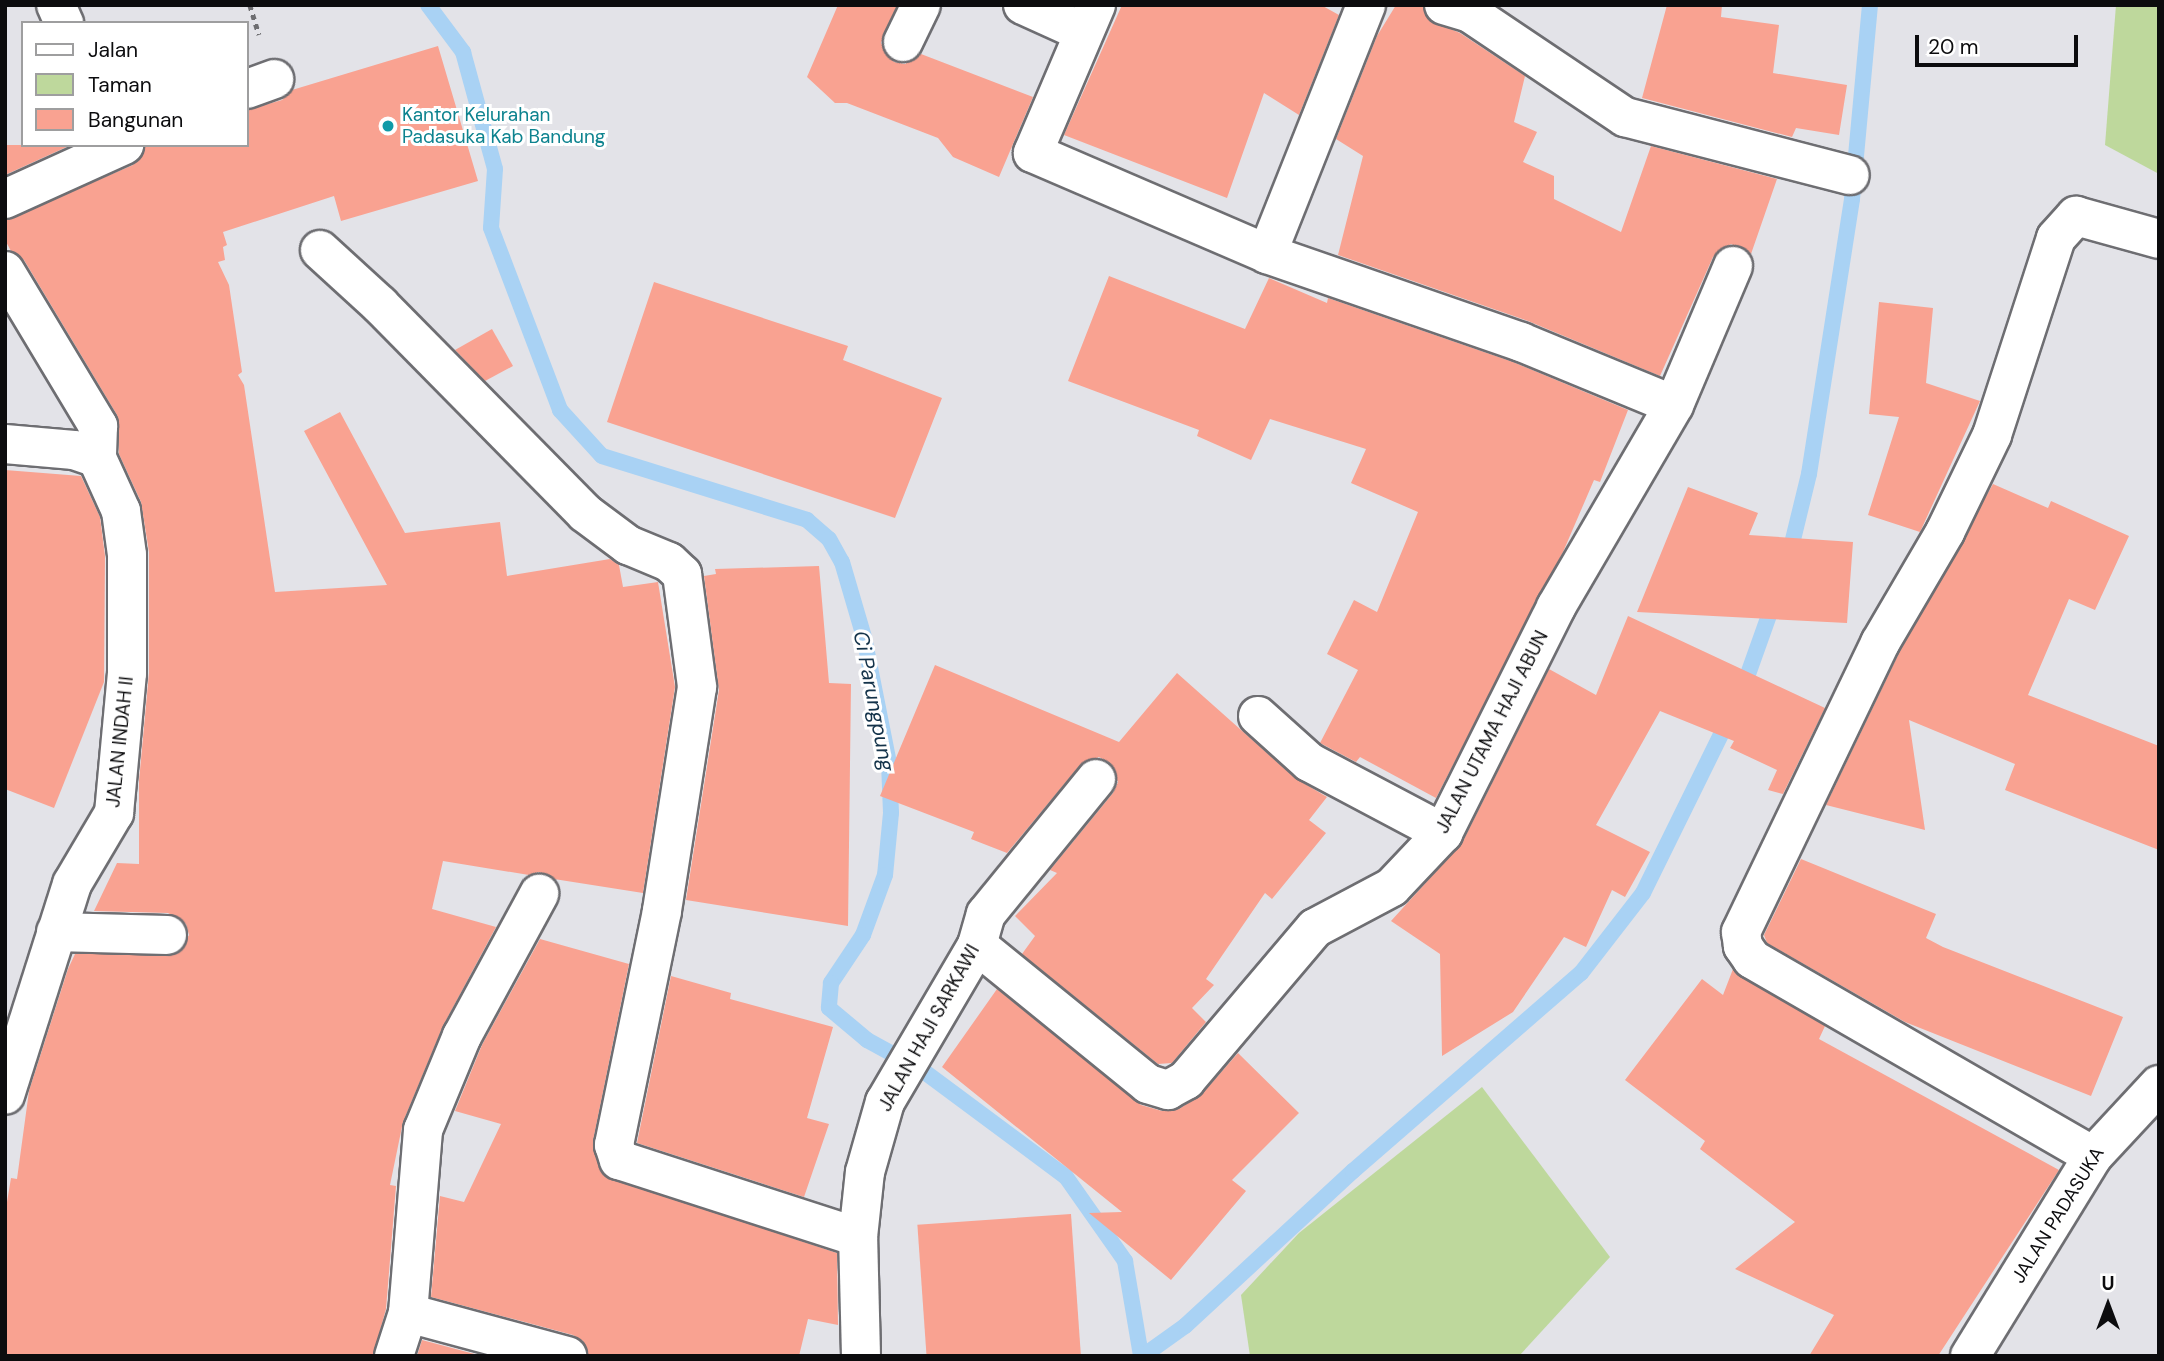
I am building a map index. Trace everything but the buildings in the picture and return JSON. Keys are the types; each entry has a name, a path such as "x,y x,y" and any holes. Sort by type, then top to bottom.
{"street":[{"path":"56,5 63,21"},
{"path":"903,41 921,5"},
{"path":"1023,5 1089,18 1033,153 1267,254 1521,342 1674,405"},
{"path":"1267,254 1366,5"},
{"path":"1444,5 1470,13 1625,117 1850,175"},
{"path":"5,199 115,147"},
{"path":"2092,1156 1752,958 1743,946 1741,932 1880,643 1945,532 1992,435 2056,238 2076,216 2159,239"},
{"path":"320,250 585,513 628,545 669,562 682,574 697,687 662,911 614,1145 620,1160 858,1237"},
{"name":"JALAN UTAMA HAJI ABUN","path":"978,945 1147,1084 1168,1090 1186,1080 1315,928 1392,887 1443,833 1556,607 1674,405 1733,266"},
{"path":"5,271 98,426 97,458 74,450 5,443"},
{"name":"JALAN INDAH II","path":"8,1074 72,884 114,813 127,673 127,555 123,522 97,458"},
{"path":"1258,716 1309,762 1443,833"},
{"name":"JALAN HAJI SARKAWI","path":"861,1356 858,1237 865,1172 885,1102 978,945 986,914 1096,779"},
{"path":"394,1356 408,1313 423,1130 462,1035 539,894"},
{"path":"56,932 167,935"},
{"name":"JALAN PADASUKA","path":"1970,1356 2092,1156 2159,1084"},
{"path":"408,1313 567,1356"}],"green space":[{"path":"2116,5 2159,5 2159,174 2105,145"},
{"path":"1482,1087 1610,1257 1519,1356 1250,1356 1241,1295 1299,1233"}],"waterway":[{"name":"Ci Parungpung","path":"428,5 463,52 495,169 491,228 560,410 602,456 807,520 829,539 842,562 864,637 889,763 891,813 885,875 863,935 831,983 829,1008 867,1040 922,1070 1066,1177 1125,1261 1141,1356"},
{"path":"1789,556 1809,474 1852,199 1870,5"},
{"path":"1742,691 1774,601"},
{"path":"1143,1356 1185,1326 1353,1171 1581,973 1643,893 1729,718"}],"place":[{"name":"Kantor Kelurahan Padasuka Kab Bandung","path":"388,126"}]}
